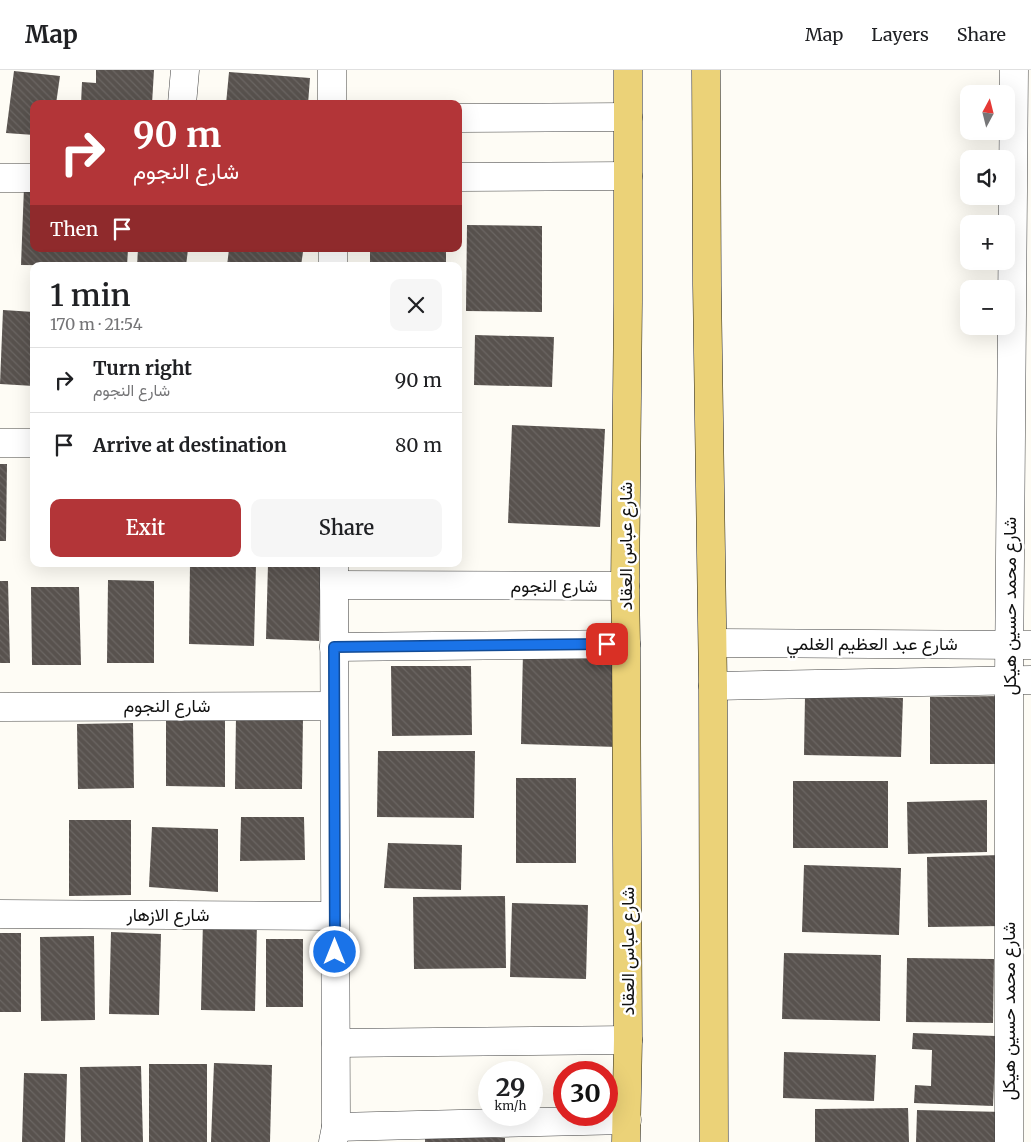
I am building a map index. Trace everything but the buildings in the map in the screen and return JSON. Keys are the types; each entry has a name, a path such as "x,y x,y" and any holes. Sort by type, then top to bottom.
{"main road":[{"name":"شارع عباس العقاد","path":"626,1131 628,1040 625,586 628,70"},
{"path":"706,70 714,686 714,1142"}],"street":[{"path":"182,100 185,70"},
{"path":"332,70 332,100"},
{"name":"شارع محمد حسين هيكل","path":"1009,1142 1020,680 1022,178 1014,70"},
{"path":"462,118 628,117"},
{"path":"462,177 628,176"},
{"path":"0,178 30,178"},
{"path":"0,444 30,443"},
{"path":"334,574 336,1043 334,1134 626,1131"},
{"name":"شارع النجوم","path":"334,574 625,586"},
{"name":"شارع عبد العظيم الغلمي","path":"712,643 1020,645"},
{"path":"334,647 626,644"},
{"name":"شارع عبد العظيم الغلمي","path":"714,686 1020,680"},
{"name":"شارع النجوم","path":"0,707 334,706"},
{"name":"شارع الازهار","path":"0,914 335,916"},
{"path":"336,1043 628,1040"}],"route":[{"path":"335,952 334,647 607,644"}]}
